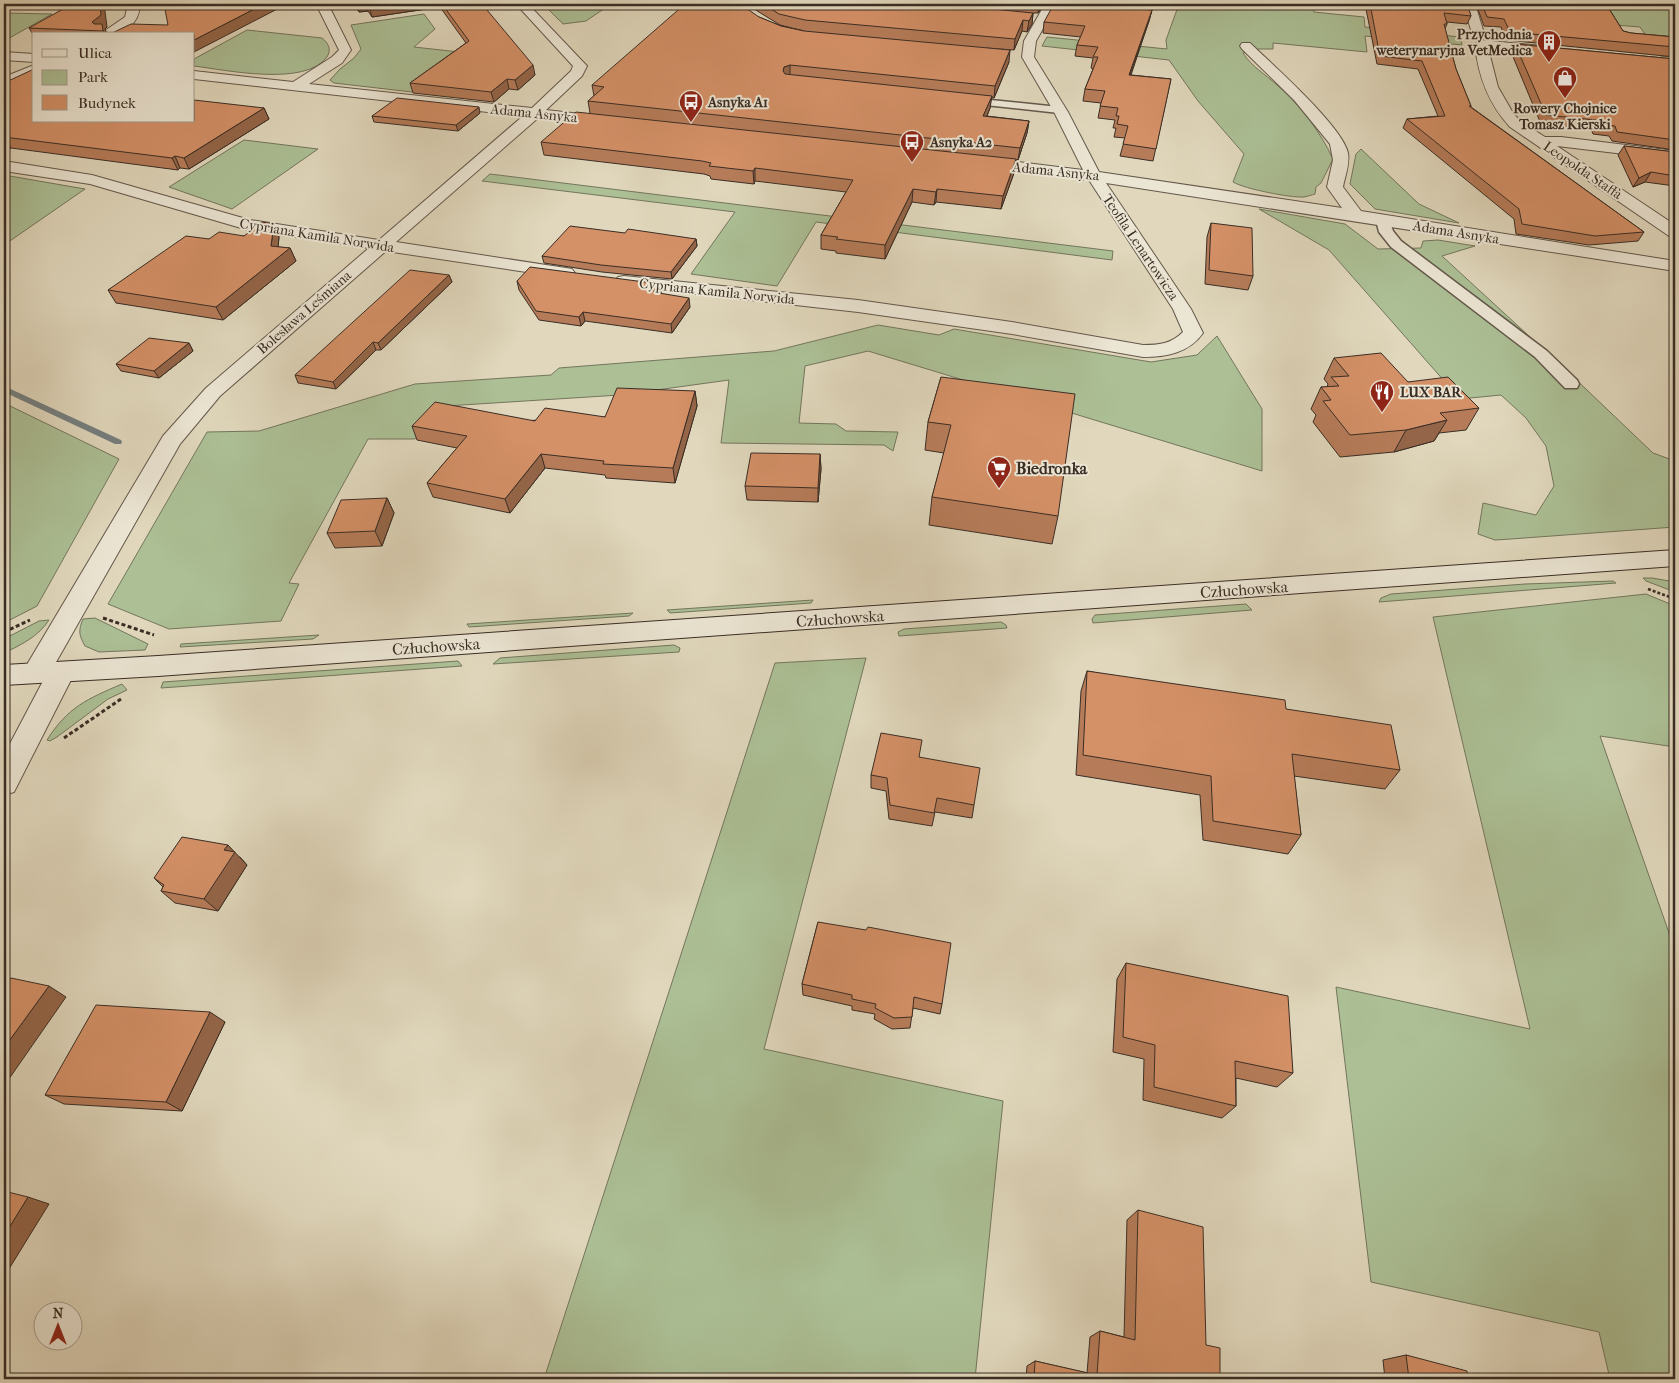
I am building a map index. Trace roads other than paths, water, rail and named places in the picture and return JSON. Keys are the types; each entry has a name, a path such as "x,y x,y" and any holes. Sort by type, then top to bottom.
{"street":[{"path":"110,32 131,20 134,4"},
{"path":"294,87 337,60 346,50 322,4"},
{"name":"Bolesława Leśmiana","path":"4,783 49,672 171,441 213,392 534,114 570,82 577,73 580,66 522,4"},
{"name":"Teofila Lenartowicza","path":"1051,4 1036,19 1024,56 1060,110 1093,175 1182,309 1193,333"},
{"name":"Leopolda Staffa","path":"1469,4 1479,38 1482,57 1497,103 1504,113 1515,124 1675,232"},
{"path":"1479,38 1568,52"},
{"path":"1246,46 1299,97 1337,143 1342,160 1335,187 1356,216"},
{"path":"4,56 32,58"},
{"path":"4,82 32,70"},
{"name":"Adama Asnyka","path":"195,75 617,122"},
{"path":"1543,142 1561,142 1675,155"},
{"name":"Adama Asnyka","path":"963,161 1093,175 1675,266"},
{"name":"Cypriana Kamila Norwida","path":"4,166 92,180 248,225 583,276"},
{"name":"Cypriana Kamila Norwida","path":"611,280 858,306 1012,328 1143,351 1163,351 1177,347 1186,342 1193,333"},
{"name":"Człuchowska","path":"4,675 1675,558"}],"lane":[{"path":"954,99 1060,110"},
{"path":"1383,220 1386,232 1396,244 1541,354 1571,384"}],"waterway":[{"path":"4,389 118,442"}],"place":[{"name":"Przychodnia weterynaryjna VetMedica","path":"1549,63"},
{"name":"Rowery Chojnice Tomasz Kierski","path":"1565,99"},
{"name":"Asnyka A1","path":"691,123"},
{"name":"Asnyka A2","path":"912,163"},
{"name":"LUX BAR","path":"1382,413"},
{"name":"Biedronka","path":"999,489"}]}
